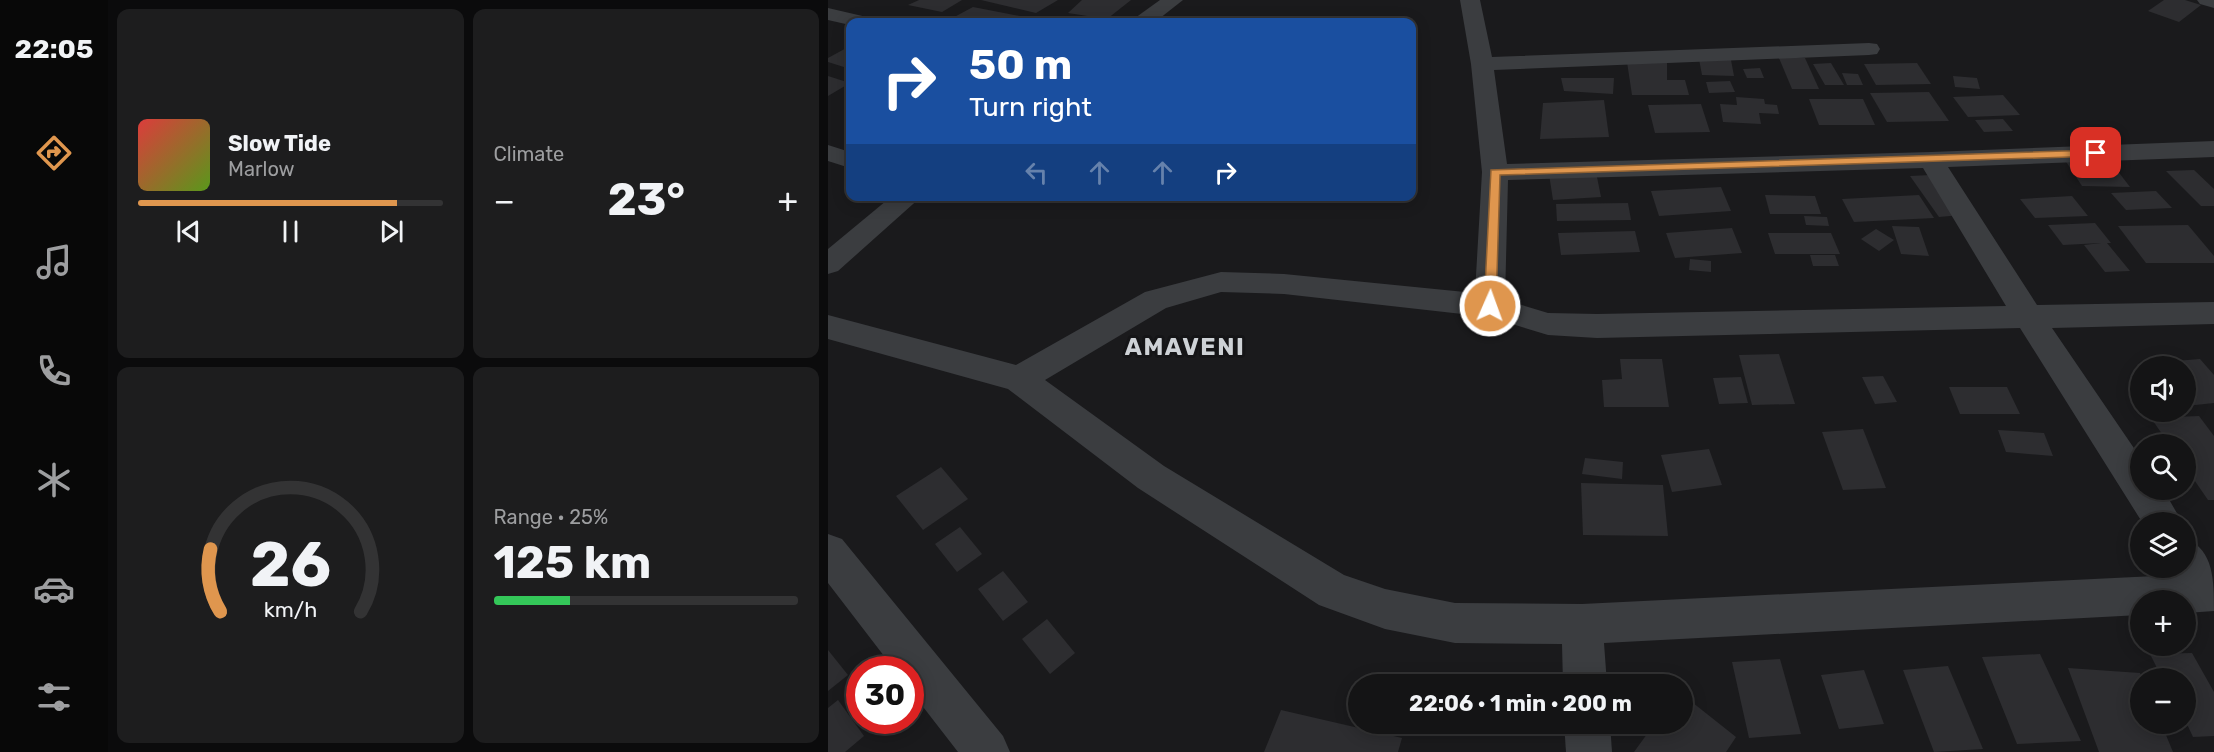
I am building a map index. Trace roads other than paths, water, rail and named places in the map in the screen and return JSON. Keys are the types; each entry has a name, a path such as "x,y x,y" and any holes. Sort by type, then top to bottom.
{"street":[{"path":"1148,18 1173,0"},
{"path":"1470,0 1482,64 1495,172 1490,306"},
{"path":"2207,0 2214,2"},
{"path":"828,14 846,18"},
{"path":"1482,64 1869,49"},
{"path":"1495,172 1930,160 2214,149"},
{"path":"828,153 846,159"},
{"path":"1930,160 2029,318 2130,471"},
{"path":"828,264 903,201"},
{"path":"1020,379 1156,300 1221,282 1284,284 1490,306 1548,324 1597,326 2214,313"},
{"path":"828,327 1020,379 1151,477 1333,591 1385,609 1455,623 1582,624 2212,592"},
{"path":"828,552 987,752"},
{"path":"2196,570 2212,592"},
{"path":"1582,624 1584,674"},
{"path":"1588,734 1589,752"}],"district":[{"name":"AMAVENI","path":"1185,347"}]}
